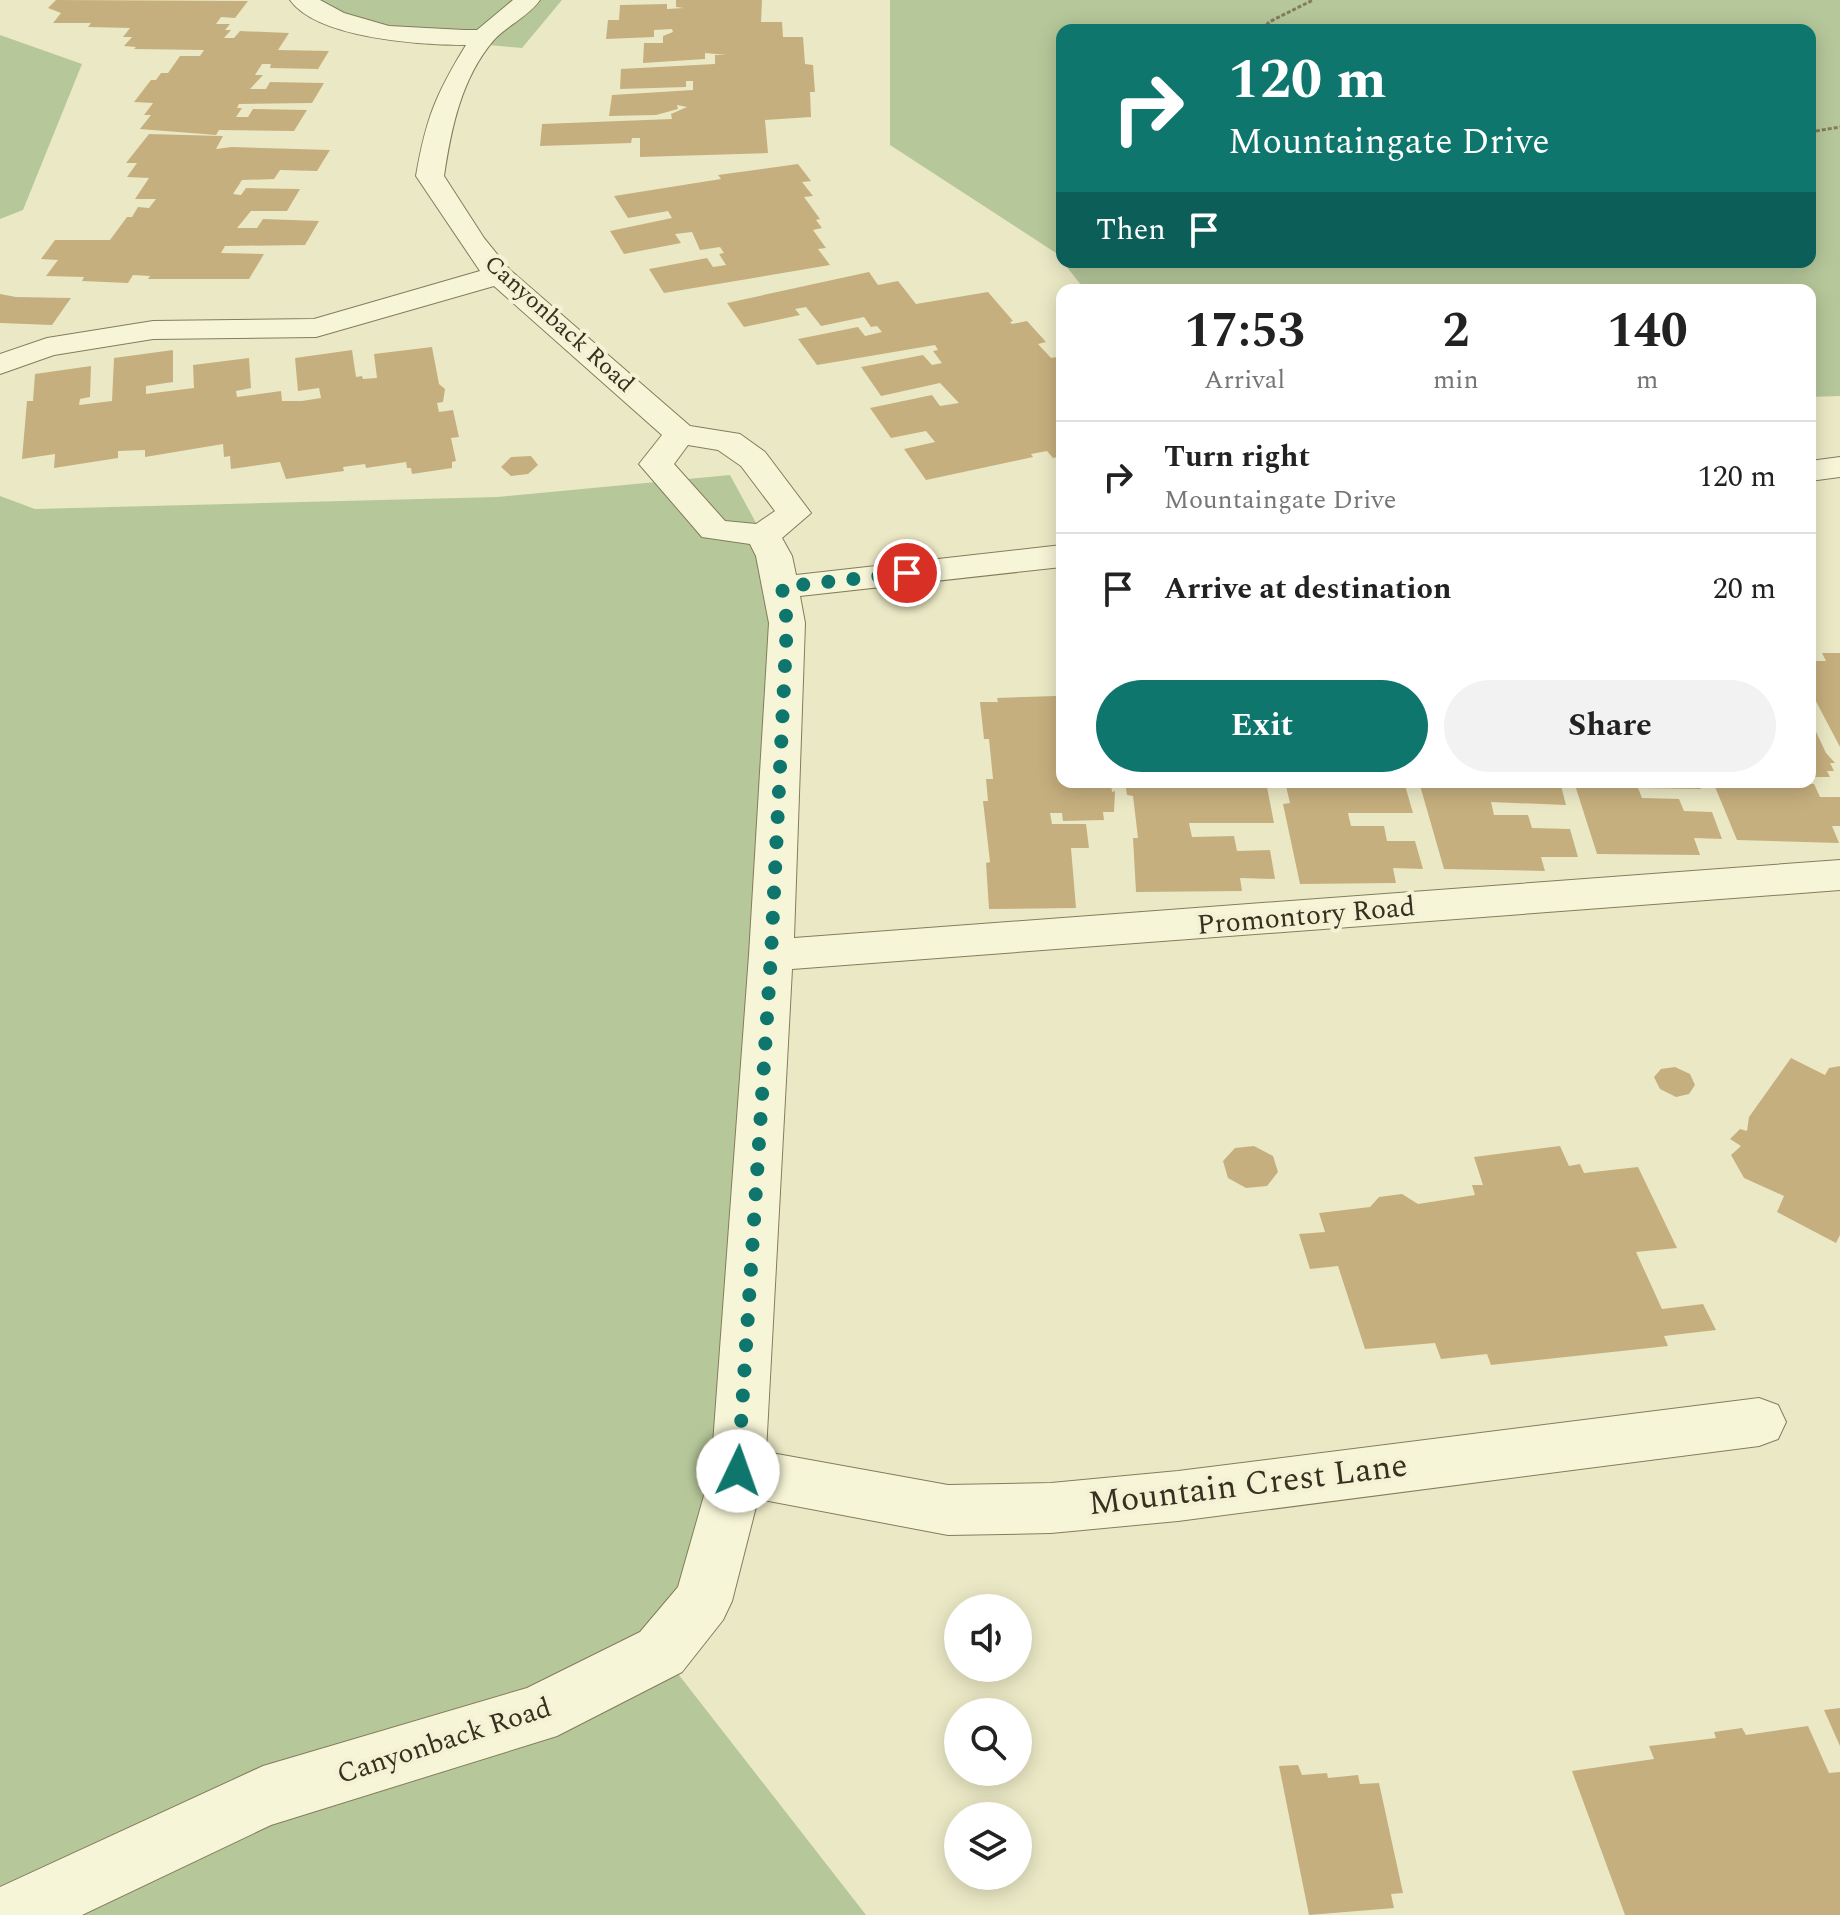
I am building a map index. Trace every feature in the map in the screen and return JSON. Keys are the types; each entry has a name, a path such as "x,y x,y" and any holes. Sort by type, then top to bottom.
{"street":[{"path":"302,0 335,18 383,32 425,39 483,37"},
{"name":"Canyonback Road","path":"12,1915 263,1797 536,1715 661,1652 703,1601 738,1471 771,955 787,623 774,556 778,513 753,459 728,441 680,434 499,275 473,243 430,176 438,126 453,87 483,37 528,0"},
{"path":"0,365 47,347 153,330 316,328 499,275"},
{"path":"680,434 656,464 714,530 778,513"},
{"path":"1816,470 1840,467"},
{"path":"697,512 778,513"},
{"path":"782,587 1056,557"},
{"name":"Promontory Road","path":"771,955 1840,875"},
{"name":"Mountain Crest Lane","path":"738,1471 948,1510 1051,1508 1178,1496 1759,1422"}],"path":[{"path":"1268,24 1313,0"},
{"path":"1816,131 1840,127"}],"green space":[{"path":"302,0 562,0 522,48 425,39"},
{"path":"890,0 1840,0 1840,396 1816,397 1816,284 1080,284 1068,268 1816,268 1816,24 1056,24 1056,253 890,145"},
{"path":"0,35 82,64 23,210 0,219"},
{"path":"730,475 774,556 738,1471 661,1652 866,1915 0,1915 0,496 35,509 497,497"}],"building":[{"path":"56,0 248,1 235,18 221,17 216,24 230,24 225,30 231,30 224,38 234,38 240,31 289,33 278,50 329,51 318,69 270,68 271,64 262,64 255,75 263,75 250,89 266,89 270,82 324,83 312,103 239,104 237,108 242,108 236,117 248,117 253,109 307,110 294,131 219,130 216,135 140,129 151,115 144,115 153,103 134,102 151,80 156,80 161,73 168,73 180,56 200,56 204,50 134,49 136,47 124,46 132,37 123,37 130,28 88,27 91,23 53,23 61,13 48,8"},
{"path":"676,0 762,0 761,22 782,22 783,37 803,37 805,64 813,65 815,92 810,92 811,117 765,120 768,153 640,157 640,138 632,138 631,143 540,146 542,124 672,119 671,114 687,107 677,105 678,109 656,115 609,116 612,95 693,90 693,81 686,81 686,87 620,89 621,69 715,64 715,55 727,55 705,53 705,59 643,63 644,43 663,43 663,36 673,32 672,29 654,30 654,37 606,39 608,20 619,20 620,5 667,4 667,9 684,8 676,7"},
{"path":"149,134 223,136 216,149 330,150 317,171 280,170 274,179 242,180 233,194 241,195 246,188 300,189 287,211 251,211 237,228 257,228 263,219 319,221 305,245 225,246 221,253 264,254 249,279 148,279 150,276 133,275 128,283 46,276 58,260 41,259 55,240 110,240 138,207 149,208 156,199 135,199 149,178 127,177 137,163 126,163"},
{"path":"798,164 811,181 802,182 813,196 804,197 820,219 816,220 822,228 813,230 826,248 818,249 830,265 664,293 649,269 707,258 713,267 726,265 719,254 724,253 720,247 700,250 692,232 675,234 681,243 624,254 610,231 672,218 668,211 628,218 614,196 721,179 718,175"},
{"path":"869,272 878,285 898,281 916,304 988,292 1013,321 1010,322 1012,324 1027,321 1046,342 1038,344 1051,358 1056,357 1056,457 1047,451 1031,454 1033,457 926,480 904,449 935,442 926,431 891,438 870,408 932,395 940,406 959,403 940,383 881,396 861,367 923,355 932,365 942,363 933,351 938,350 935,345 817,365 798,339 858,327 865,336 882,332 877,326 871,327 864,317 821,326 806,307 795,309 800,315 744,327 727,303"},
{"path":"0,294 71,298 52,325 0,323"},
{"path":"432,347 439,384 445,389 443,402 437,403 439,412 453,410 459,437 451,438 456,461 452,462 452,468 412,474 406,462 366,468 365,464 343,467 344,471 286,479 280,462 231,469 230,456 224,457 223,444 145,457 145,450 118,451 118,458 54,468 55,454 22,459 27,401 33,401 35,374 91,366 90,397 80,399 79,405 112,401 114,358 173,350 173,382 146,386 146,394 194,388 193,365 249,358 251,388 236,391 237,397 281,391 282,401 302,401 321,398 319,388 298,391 295,358 352,350 356,377 377,378 374,354"},
{"path":"531,456 538,465 528,474 511,476 501,467 511,457"},
{"path":"1822,653 1840,653 1840,747 1816,701 1816,661 1826,661"},
{"path":"1056,696 1056,788 1112,788 1112,792 1115,791 1114,812 1103,812 1104,820 1063,821 1062,813 1050,813 1052,824 1086,824 1089,848 1071,848 1076,908 989,909 986,863 990,862 983,801 988,801 986,779 993,779 989,739 984,739 980,702 998,702 997,698"},
{"path":"1816,732 1826,753 1835,763 1830,763 1834,771 1827,771 1830,777 1816,777"},
{"path":"1126,788 1267,788 1274,823 1189,823 1192,837 1234,836 1237,851 1270,850 1275,879 1240,878 1242,891 1136,892 1133,838 1138,838 1133,796 1127,795"},
{"path":"1286,788 1406,788 1413,813 1348,813 1351,826 1384,826 1387,841 1415,841 1423,869 1393,868 1396,883 1300,884 1283,804 1290,803"},
{"path":"1421,788 1562,788 1566,805 1491,802 1494,815 1528,815 1532,828 1570,829 1578,857 1541,857 1545,871 1444,869"},
{"path":"1576,788 1638,788 1642,798 1679,799 1684,811 1712,812 1722,839 1694,838 1700,855 1597,854"},
{"path":"1715,788 1816,788 1820,797 1840,797 1840,826 1832,826 1839,843 1737,840"},
{"path":"1791,1058 1825,1075 1829,1068 1840,1066 1840,1235 1836,1243 1777,1212 1784,1196 1744,1178 1731,1155 1741,1146 1730,1139 1740,1129 1747,1131 1749,1117"},
{"path":"1675,1067 1690,1074 1695,1085 1689,1094 1676,1097 1660,1089 1654,1077 1661,1069"},
{"path":"1254,1146 1273,1156 1278,1172 1267,1186 1246,1188 1228,1178 1223,1161 1235,1148"},
{"path":"1560,1146 1569,1166 1580,1164 1584,1173 1638,1167 1677,1248 1636,1252 1662,1309 1703,1304 1716,1330 1664,1336 1668,1346 1491,1365 1487,1354 1441,1359 1435,1343 1365,1349 1338,1266 1310,1269 1299,1234 1325,1232 1319,1213 1370,1207 1379,1197 1402,1194 1418,1204 1475,1195 1472,1185 1483,1185 1474,1157"},
{"path":"1840,1708 1840,1746 1824,1710"},
{"path":"1808,1726 1829,1773 1840,1772 1840,1915 1625,1915 1572,1771 1654,1759 1649,1746 1716,1738 1714,1732 1742,1728 1746,1735"},
{"path":"1298,1765 1302,1775 1327,1773 1328,1778 1358,1775 1360,1784 1379,1783 1403,1893 1391,1894 1394,1908 1309,1915 1279,1766"}],"route":[{"path":"738,1471 771,955 787,623 782,587 907,573"}]}
